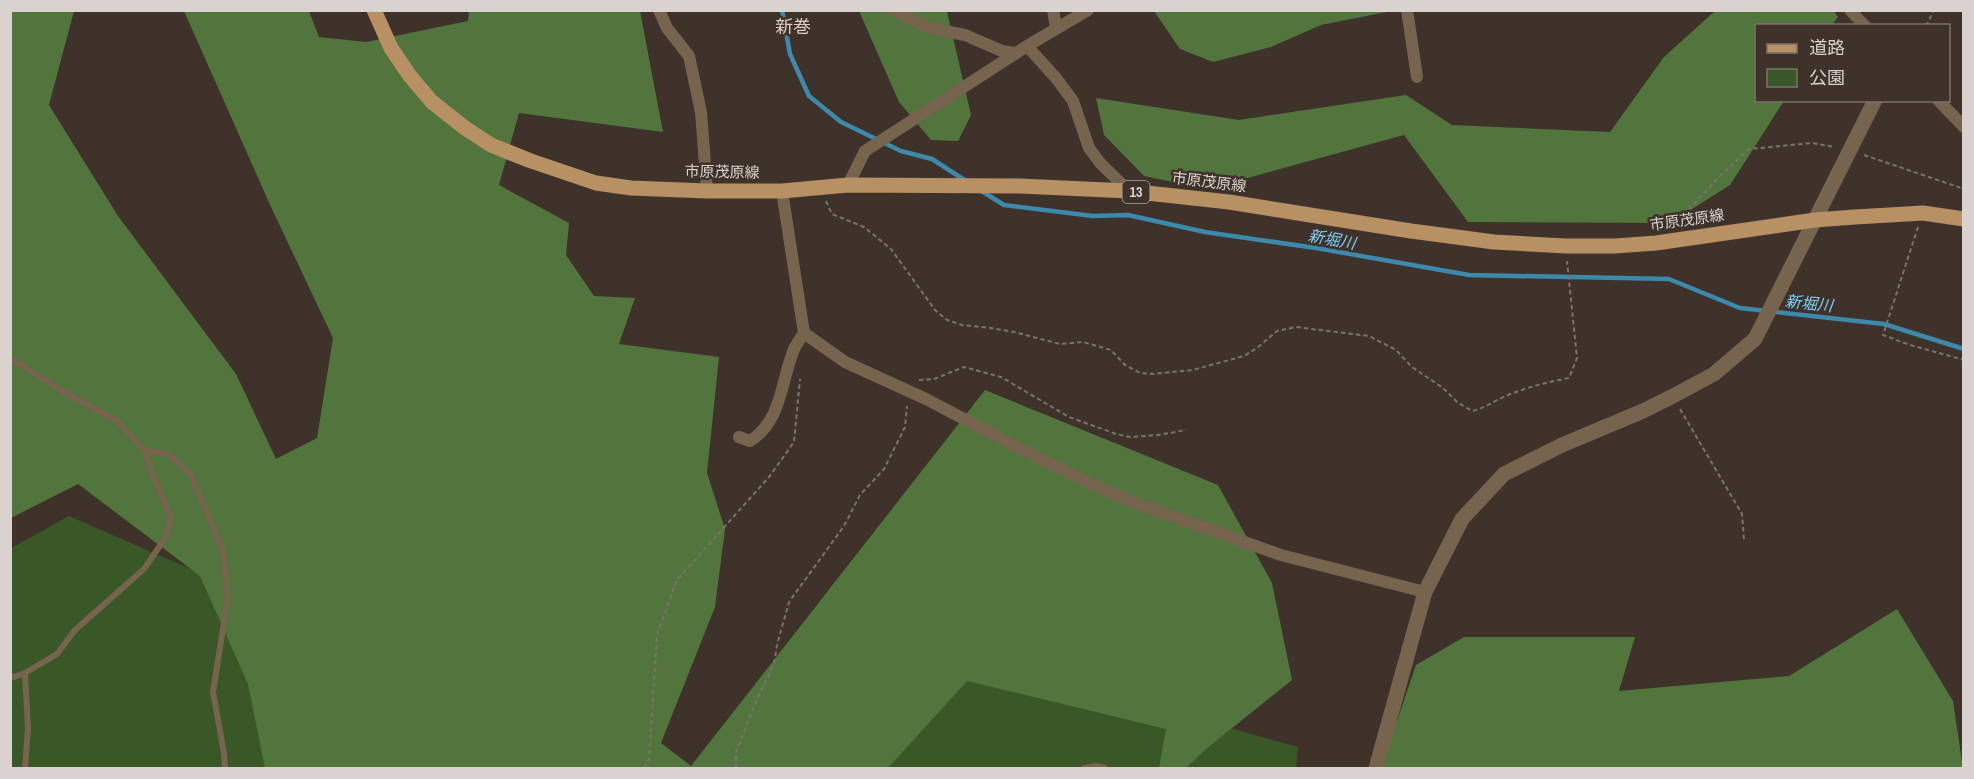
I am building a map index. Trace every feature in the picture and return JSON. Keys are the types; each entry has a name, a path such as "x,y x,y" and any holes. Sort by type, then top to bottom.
{"main road":[{"name":"市原茂原線","path":"374,10 391,48 432,102 491,145 596,183 631,188 782,191 848,185 1020,186 1129,191 1229,202 1494,242 1566,246 1656,243 1815,220 1923,213 1964,219"}],"street":[{"path":"659,10 667,28 689,56 701,112 707,191"},
{"path":"893,10 929,28 965,35 1002,51 1015,53"},
{"path":"1053,10 1056,28"},
{"path":"848,185 865,152 1015,53 1088,10"},
{"path":"1407,10 1417,77"},
{"path":"1850,10 1863,24"},
{"path":"1027,46 1073,101 1089,148 1101,164 1129,191"},
{"path":"1376,768 1425,592 1462,519 1504,474 1562,445 1643,411 1714,374 1755,339 1874,102"},
{"path":"1940,102 1964,127"},
{"path":"740,437 750,441 761,434 770,420 782,395 794,349 804,333 782,191"},
{"path":"804,333 845,362 890,382 1044,461 1138,504 1281,555 1425,592"}],"lane":[{"path":"10,358 62,392 116,420 145,451 171,517 166,537 144,569 75,630 57,654 26,673 10,676"},
{"path":"145,451 170,454 191,475 223,550 228,597 213,692 225,768"},
{"path":"25,768 28,728 26,673"},
{"path":"1084,768 1097,765 1105,768"}],"path":[{"path":"1927,24 1934,10"},
{"path":"1656,243 1749,149 1812,143 1850,150 1964,189"},
{"path":"821,188 832,214 864,227 891,249 935,310 947,321 962,326 1014,332 1060,345 1083,342 1111,351 1125,365 1140,373 1152,374 1193,370 1244,356 1277,331 1296,327 1369,336 1396,350 1412,368 1443,388 1457,402 1472,411 1539,384 1569,378 1577,358 1566,246"},
{"path":"1923,213 1883,335 1964,360"},
{"path":"890,382 934,379 964,367 1001,377 1070,417 1116,434 1139,436 1186,430"},
{"path":"644,768 649,759 657,636 677,580 769,477 794,442 800,376"},
{"path":"736,768 736,752 774,664 789,602 844,526 860,495 884,469 904,427 910,392"},
{"path":"1673,396 1742,514 1744,539"}],"green space":[{"path":"11,11 74,11 49,105 118,216 236,374 276,459 317,438 333,338 271,207 184,11 309,11 319,37 366,42 468,21 469,11 640,11 663,132 519,113 499,185 569,223 566,255 594,296 635,298 619,344 719,357 707,473 725,529 715,607 661,743 691,766 985,390 1218,485 1272,583 1292,680 1206,749 1186,768 1159,768 1166,729 967,681 888,768 265,768 248,684 200,576 78,484 11,518"},
{"path":"859,11 947,11 971,115 958,141 931,140 899,102"},
{"path":"1154,11 1392,11 1321,25 1271,47 1213,62 1180,49"},
{"path":"1715,11 1834,11 1838,17 1833,24 1755,24 1755,102 1783,102 1730,185 1670,223 1468,222 1404,135 1207,189 1144,176 1104,135 1096,98 1239,120 1406,95 1452,125 1610,132 1664,57"},
{"path":"69,516 580,739 638,768 11,768 11,548"},
{"path":"1897,609 1953,701 1963,768 1381,768 1416,665 1464,637 1635,637 1619,691 1789,676"},
{"path":"898,635 1298,747 1296,768 830,768"}],"waterway":[{"name":"新堀川","path":"782,10 790,54 809,96 841,122 901,151 932,159 966,181"},
{"name":"新堀川","path":"980,190 1004,205 1093,216 1128,215 1205,232 1316,248 1469,275 1669,279 1740,308 1884,324 1964,349"}],"district":[{"name":"新巻","path":"793,27"}]}
